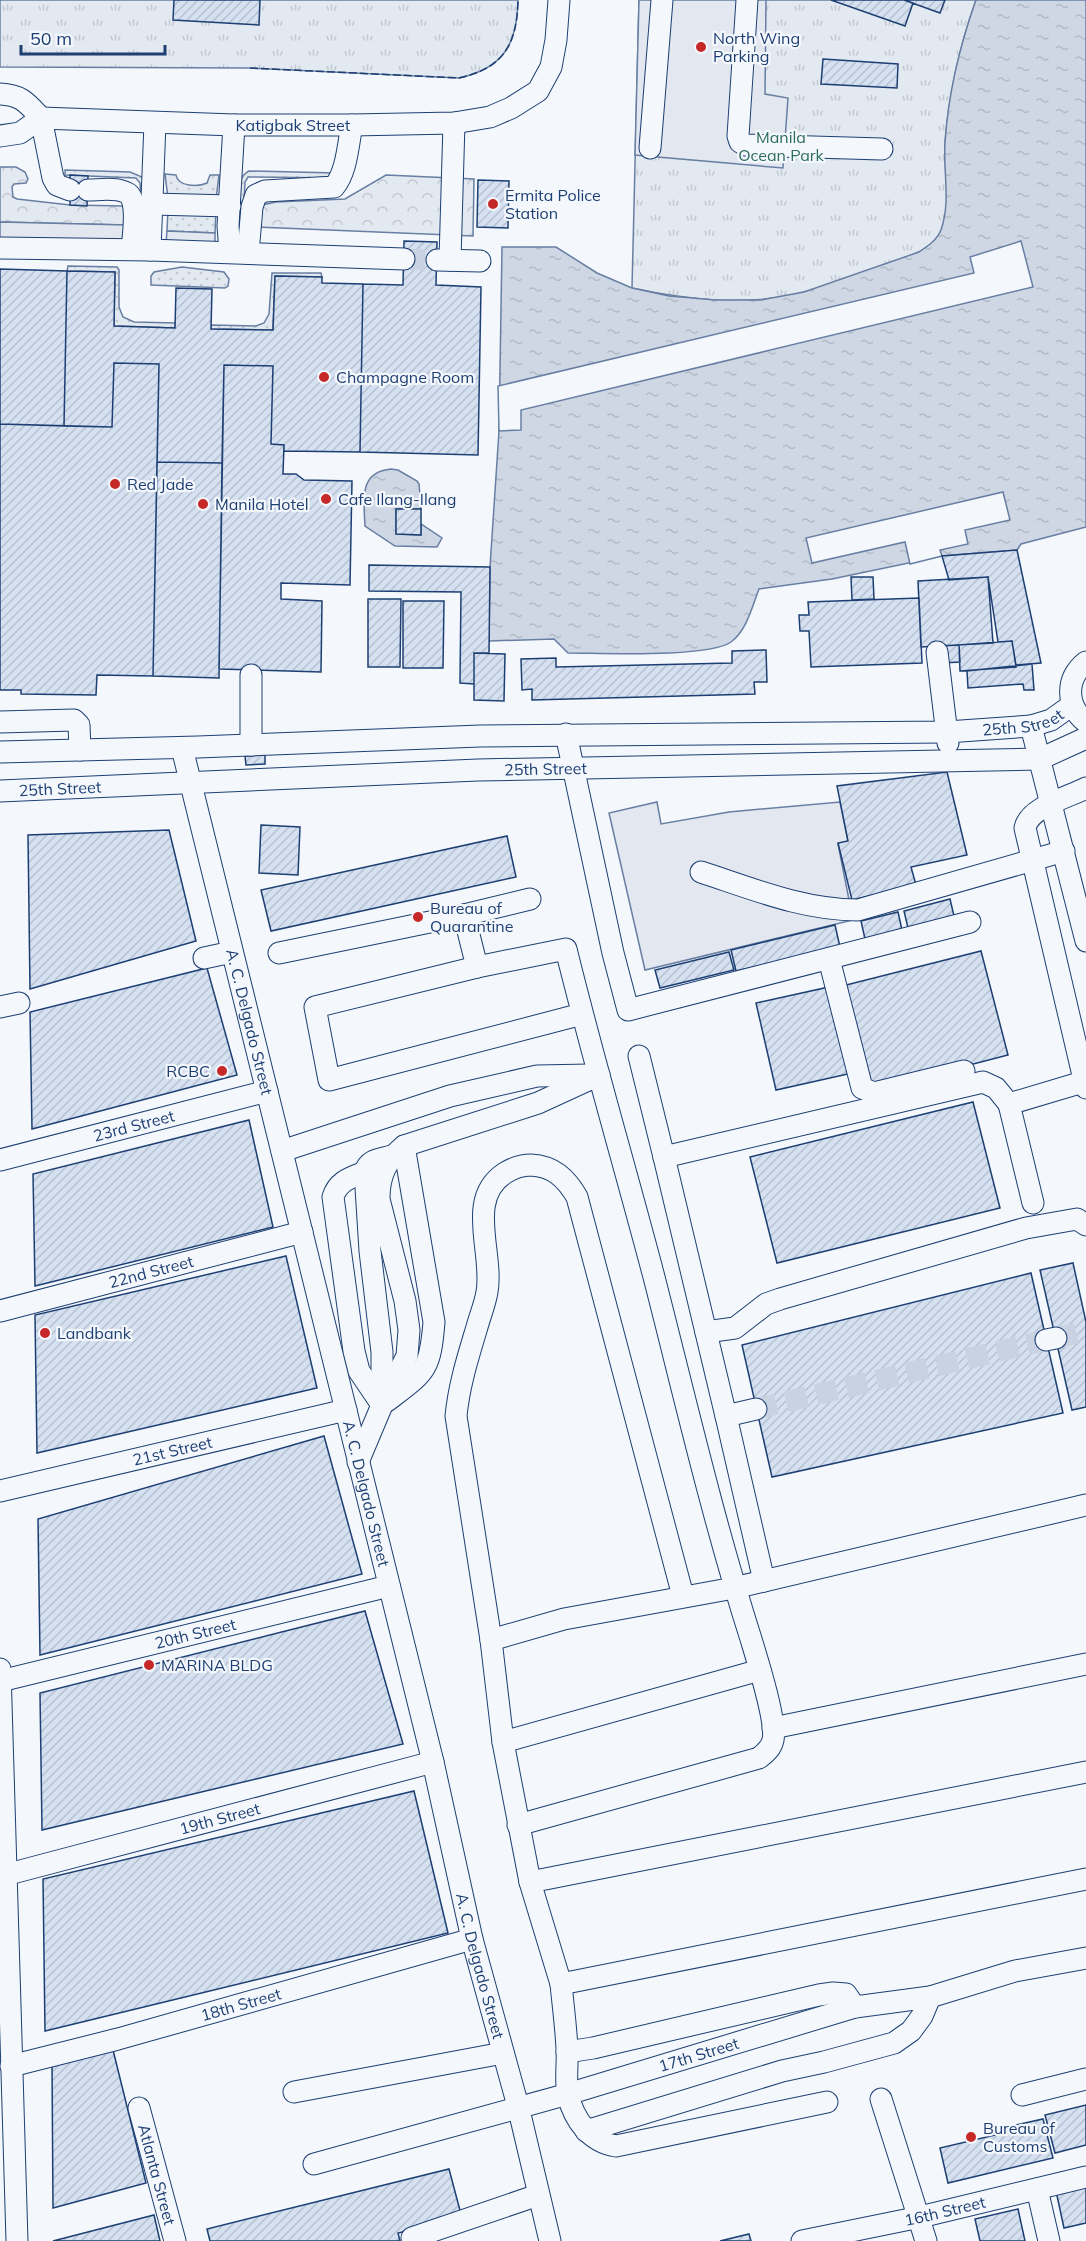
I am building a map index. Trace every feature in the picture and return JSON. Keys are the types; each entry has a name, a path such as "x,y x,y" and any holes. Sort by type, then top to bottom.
{"street":[{"name":"Katigbak Street","path":"41,118 234,125 352,125 454,123 501,113 538,91 551,67 559,0"},
{"path":"650,148 662,0"},
{"path":"747,0 738,136 740,142 745,145 882,149"},
{"path":"0,94 11,94 25,100 41,118 53,178 57,184 79,190 123,191 131,196 141,249"},
{"path":"0,136 20,133 41,118"},
{"path":"141,249 153,204 155,123"},
{"path":"454,123 443,260 480,261"},
{"path":"234,125 230,206 239,253"},
{"path":"239,253 256,195 265,191 334,187 343,169 352,125"},
{"path":"153,204 230,206"},
{"path":"0,248 141,249 404,259"},
{"path":"937,652 950,760"},
{"name":"25th Street","path":"1086,662 1072,680 1070,697 1077,714 1086,722"},
{"path":"251,675 251,746"},
{"name":"25th Street","path":"0,752 251,746 566,734 947,732 1031,726 1051,720 1072,705"},
{"path":"0,722 74,720 79,725 80,750"},
{"path":"1031,726 1086,941"},
{"path":"566,734 613,953 628,1010 970,922"},
{"path":"441,738 442,771"},
{"name":"25th Street","path":"0,791 572,767 1040,759 1086,738"},
{"name":"A. C. Delgado Street","path":"182,748 433,1762 472,1940 518,2106 550,2241"},
{"path":"1009,1104 1086,1084 1025,828 1029,817 1052,802 1086,788"},
{"path":"701,872 810,907 858,910 1064,851"},
{"path":"279,952 464,915 530,899"},
{"path":"464,915 477,967"},
{"path":"518,1825 759,1758 770,1749 773,1740 773,1728 760,1670 734,1588 624,1162 566,949 477,967 315,1007 329,1080 582,1014"},
{"path":"204,958 232,952"},
{"path":"829,959 862,1088 874,1093 964,1071"},
{"path":"639,1056 764,1581"},
{"path":"382,1406 382,1353 370,1251 365,1172 367,1165 398,1151 538,1103 599,1075"},
{"path":"282,1151 450,1096 537,1076 599,1075"},
{"path":"664,1157 983,1082 996,1088 1009,1104 1033,1203"},
{"name":"23rd Street","path":"0,1160 267,1091"},
{"path":"358,1462 407,1356 409,1329 405,1301 379,1199 379,1184 384,1168 398,1151"},
{"path":"382,1406 421,1375 427,1366 433,1342 434,1322 398,1151"},
{"path":"683,1596 577,1197 569,1183 556,1172 541,1166 524,1165 511,1169 498,1177 484,1201 488,1291 460,1388 456,1416 491,1640 503,1742 518,1825 530,1882 561,1984 568,2094 577,2119 586,2130 603,2144 616,2146 827,2102"},
{"path":"365,1172 343,1180 335,1190 333,1197 354,1351 359,1371 382,1406"},
{"path":"706,1332 735,1328 766,1304 780,1299 1026,1228 1077,1219 1086,1225"},
{"name":"22nd Street","path":"0,1311 302,1232"},
{"path":"726,1416 756,1409"},
{"name":"21st Street","path":"0,1491 346,1410"},
{"path":"491,1640 564,1619 734,1588 1086,1505"},
{"name":"20th Street","path":"0,1681 389,1586"},
{"path":"773,1728 1086,1664"},
{"path":"0,1669 16,2241"},
{"path":"503,1742 760,1670"},
{"name":"19th Street","path":"5,1875 433,1762"},
{"path":"530,1882 1086,1772"},
{"path":"561,1984 1086,1879"},
{"name":"18th Street","path":"11,2066 118,2039 472,1940"},
{"name":"17th Street","path":"314,2164 568,2094 855,2007 930,1997 1015,1971 1086,1958"},
{"path":"567,2052 593,2048 819,1995 846,1994 855,2007"},
{"path":"586,2130 782,2071 894,2043 911,2031 922,2016 930,1997"},
{"path":"294,2092 503,2053"},
{"path":"1022,2095 1086,2079"},
{"path":"881,2099 926,2241"},
{"name":"Atlanta Street","path":"139,2108 175,2241"},
{"name":"16th Street","path":"802,2241 920,2217 1086,2177"},
{"path":"1036,2189 1049,2241"},
{"path":"412,2238 538,2195"}],"green space":[{"path":"0,0 518,0 515,29 505,52 487,68 459,78 250,68 0,67"},
{"name":"Manila Ocean Park","path":"639,0 976,0 952,88 945,142 946,211 944,223 935,240 922,250 906,257 824,287 783,297 718,300 675,296 632,288"},
{"path":"0,167 16,167 25,172 28,179 26,183 14,184 12,187 13,197 17,199 70,205 124,206 126,225 0,222"},
{"path":"65,170 130,172 142,177 146,184 141,199 140,183 136,178 65,175"},
{"path":"249,171 335,173 334,178 248,177 245,182 244,202 239,202 241,181"},
{"path":"165,174 176,175 180,182 194,185 207,183 210,175 219,175 216,199 168,198"},
{"path":"386,175 474,179 473,236 257,227 262,205 276,202 345,199"},
{"path":"168,209 216,210 215,233 167,231"},
{"path":"68,266 117,267 119,270 119,307 123,317 134,322 175,323 175,328 114,326 115,272 67,271"},
{"path":"182,267 224,272 229,279 228,286 225,288 151,285 151,276 154,272"},
{"path":"272,273 321,273 322,277 275,276 273,330 211,329 211,325 256,326 264,323 269,314"}],"shaded area":[{"name":"North Wing Parking","path":"639,0 766,0 765,94 788,98 783,168 635,155"},
{"path":"0,222 126,225 126,243 0,241"},
{"path":"167,231 215,233 215,244 166,243"},
{"path":"657,802 661,824 729,812 840,802 848,841 838,844 853,920 645,970 609,813"}],"water":[{"path":"976,0 1086,0 1086,527 1021,544 1017,550 942,556 832,579 759,589 748,618 737,637 719,647 653,654 568,653 554,639 489,641 490,567 499,431 502,247 556,247 597,273 632,288 669,296 716,300 761,300 804,292 919,252 937,237 944,219 946,208 945,143 949,107 960,52"},
{"path":"398,470 417,481 421,509 396,509 396,534 421,535 421,524 442,538 437,547 395,546 365,526 364,498 368,482 380,471"}],"pier":[{"path":"1021,241 1033,287 521,410 521,430 499,431 498,386 974,273 970,257"},
{"path":"1003,492 1010,520 965,530 968,544 940,550 942,556 910,564 905,542 812,563 806,538"}],"building":[{"path":"174,0 260,0 259,25 173,20"},
{"path":"831,0 904,0 913,3 905,26"},
{"path":"904,0 945,0 940,13"},
{"path":"823,59 898,64 897,88 821,84"},
{"path":"70,175 88,176 87,206 70,205"},
{"name":"Ermita Police Station","path":"478,180 509,181 508,228 477,227"},
{"path":"404,241 437,242 436,285 481,287 478,455 360,452 363,284 403,285"},
{"path":"0,269 67,271 64,426 0,424"},
{"path":"67,271 115,272 114,326 175,328 176,288 212,289 211,329 273,330 275,276 322,277 322,283 363,284 360,452 284,451 284,445 271,444 273,366 224,365 222,463 157,462 159,364 114,363 112,427 64,426"},
{"path":"114,363 159,364 153,676 97,675 96,695 21,694 21,690 0,690 0,424 112,427"},
{"path":"224,365 273,366 271,444 284,445 283,474 296,474 304,480 352,481 350,585 281,583 281,599 322,601 321,672 219,669"},
{"path":"157,462 222,463 219,678 153,676"},
{"path":"396,509 421,509 421,535 396,534"},
{"path":"1017,550 1041,663 1016,665 1012,641 998,642 988,577 949,580 942,556"},
{"path":"369,565 490,567 489,653 474,653 474,684 460,683 461,592 369,591"},
{"path":"851,577 873,577 874,599 852,600"},
{"path":"988,577 993,643 921,647 918,581"},
{"path":"919,598 922,663 811,667 809,631 800,631 799,615 809,615 808,602"},
{"path":"368,599 401,599 400,667 368,667"},
{"path":"403,601 444,601 443,668 403,668"},
{"path":"1012,641 1016,667 960,671 959,645"},
{"path":"959,645 960,662 941,663 940,646"},
{"path":"766,650 767,682 754,682 755,694 532,700 532,689 522,690 521,659 556,658 556,667 732,663 732,651"},
{"path":"474,653 505,654 504,701 474,700"},
{"path":"1032,664 1034,690 1024,690 1023,684 968,688 967,671"},
{"path":"265,755 265,764 246,765 245,756"},
{"path":"947,772 967,855 911,867 916,885 852,900 838,843 848,841 837,786"},
{"path":"261,825 300,827 298,875 259,873"},
{"path":"169,830 196,941 30,989 28,835"},
{"path":"507,836 516,877 271,931 261,890"},
{"path":"950,899 954,916 908,928 904,911"},
{"path":"898,912 902,930 865,939 861,921"},
{"path":"835,925 840,947 736,971 731,950"},
{"path":"981,951 1008,1055 873,1090 846,985"},
{"path":"729,952 734,970 660,988 655,970"},
{"path":"207,968 237,1075 32,1129 30,1012"},
{"path":"829,987 848,1074 776,1090 756,1003"},
{"path":"973,1102 1000,1208 777,1263 750,1157"},
{"path":"249,1120 273,1227 35,1286 33,1174"},
{"path":"286,1256 317,1388 37,1453 35,1315"},
{"path":"1073,1263 1086,1322 1086,1407 1072,1410 1040,1270"},
{"path":"1031,1273 1063,1413 772,1477 742,1345"},
{"path":"324,1436 362,1574 40,1655 38,1519"},
{"path":"365,1611 403,1744 42,1830 40,1693"},
{"path":"414,1791 448,1933 45,2031 43,1879"},
{"path":"112,2046 146,2183 53,2208 52,2060"},
{"path":"1086,2105 1086,2145 1055,2153 1045,2115"},
{"path":"1043,2119 1053,2158 948,2183 940,2148 1008,2132 1007,2127"},
{"path":"449,2169 462,2218 398,2233 400,2241 210,2241 207,2229"},
{"path":"1086,2184 1086,2223 1064,2228 1056,2191"},
{"path":"1018,2209 1025,2241 980,2241 975,2219"},
{"path":"154,2215 160,2241 53,2241"},
{"path":"749,2234 751,2241 720,2241"}],"tunnel":[{"path":"404,259 437,260"},
{"path":"1056,1338 1086,1331"},
{"path":"756,1409 1046,1340"}],"fence":[{"path":"250,68 459,78 487,68 505,52 515,29 518,0"}],"place":[{"name":"North Wing Parking","path":"701,47"},
{"name":"Ermita Police Station","path":"493,204"},
{"name":"Champagne Room","path":"324,377"},
{"name":"Red Jade","path":"115,484"},
{"name":"Cafe Ilang-Ilang","path":"326,499"},
{"name":"Manila Hotel","path":"203,504"},
{"name":"Bureau of Quarantine","path":"418,917"},
{"name":"RCBC","path":"222,1071"},
{"name":"Landbank","path":"45,1333"},
{"name":"MARINA BLDG","path":"149,1665"},
{"name":"Bureau of Customs","path":"971,2137"}]}
